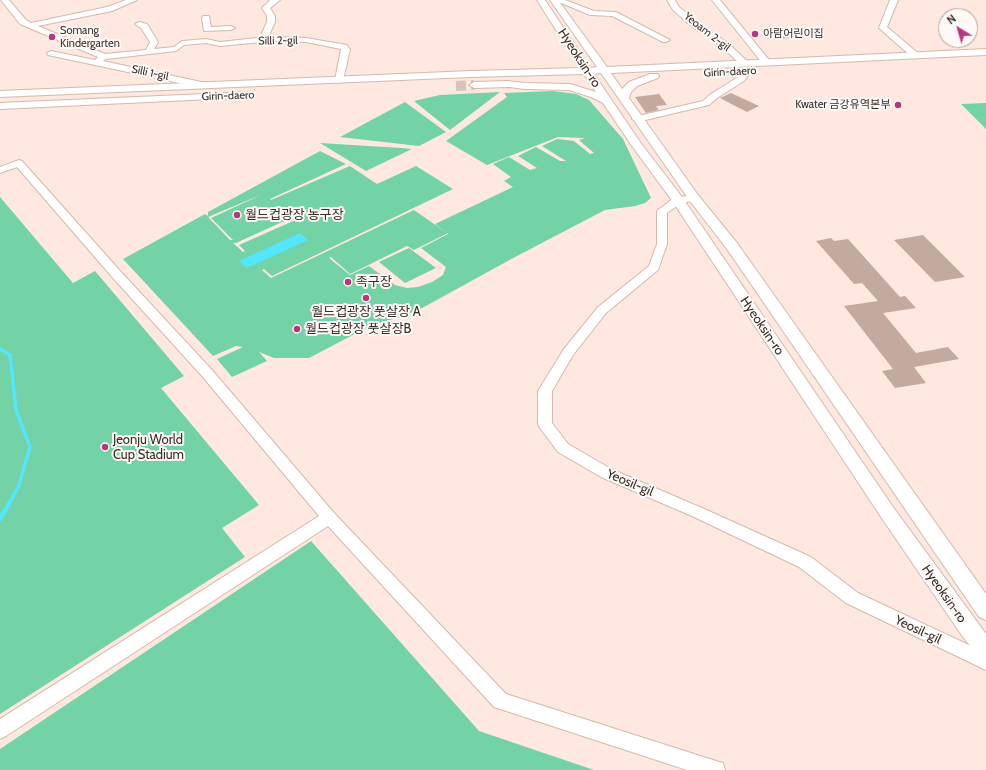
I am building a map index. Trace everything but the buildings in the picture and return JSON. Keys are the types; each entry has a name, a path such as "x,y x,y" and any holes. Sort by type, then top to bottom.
{"street":[{"name":"Silli 1-gil","path":"6,0 23,22 101,60"},
{"path":"30,25 109,9 133,0"},
{"path":"272,39 266,33 271,22 271,16 266,8 270,3 276,0"},
{"name":"Hyeoksin-ro","path":"541,0 568,56 597,73 623,99 694,198 732,246 986,611"},
{"name":"Hyeoksin-ro","path":"554,0 590,53 607,101 636,144 678,200 887,512 970,630 986,650"},
{"path":"558,0 593,13 613,14 666,40"},
{"name":"Yeoam 2-gil","path":"671,0 676,8 698,27 725,45 746,67"},
{"name":"Girin-daero","path":"716,0 766,62"},
{"path":"894,0 884,28 916,56"},
{"path":"206,18 207,29 234,25 212,43"},
{"path":"140,23 154,42 149,52"},
{"name":"Silli 2-gil","path":"101,60 149,52 176,50 182,43 206,41 220,44 272,39 306,40 344,47 346,50 339,80"},
{"name":"Girin-daero","path":"746,67 766,62 986,52"},
{"name":"Silli 1-gil","path":"51,53 101,60 203,85"},
{"path":"590,53 610,60 644,65 653,72 633,84 626,91 623,99"},
{"path":"518,72 554,64 568,56"},
{"name":"Girin-daero","path":"0,94 518,72 653,72 746,67 986,59"},
{"path":"637,119 706,103 714,96 741,79 746,67"},
{"name":"Girin-daero","path":"474,85 512,84 523,81 597,73"},
{"path":"512,84 524,86 570,87 595,95 607,101"},
{"name":"Girin-daero","path":"0,106 258,94"},
{"path":"0,170 19,164 117,275 207,373 329,517 500,702 716,770"},
{"name":"Yeosil-gil","path":"694,198 678,200 662,212 662,244 654,268 602,310 568,352 545,391 545,424 563,448 606,474 697,512 804,562 852,598 986,662"},
{"path":"0,730 329,517"}],"green space":[{"path":"787,30 793,38 768,39 764,31"},
{"path":"553,91 576,94 589,100 623,139 651,198 645,203 635,206 605,210 424,307 401,317 372,325 309,358 274,358 259,352 267,361 232,377 217,359 243,347 236,346 213,356 123,259 205,214 208,216 208,212 320,151 346,164 270,199 271,200 350,166 377,184 416,166 453,189 272,276 264,269 262,270 271,278 414,210 447,233 435,224 513,187 504,181 511,177 493,164 509,157 530,170 537,168 518,156 536,147 560,161 566,161 542,146 557,139 574,141 590,154 594,153 579,140 585,138 558,137 487,165 446,141 507,97 504,93","holes":["263,194 211,218 233,240 230,240 208,217","309,214 239,245 245,251 243,252 233,243 291,218 294,220","448,233 421,248 446,267 443,275 432,282 418,287 407,288 395,285 369,266 350,275 329,258 331,257 350,274 407,246 414,250"]},
{"path":"500,92 450,130 414,101 440,95"},
{"path":"405,102 446,132 419,146 340,137"},
{"path":"986,103 986,129 961,104"},
{"path":"320,143 401,148 412,149 366,171"},
{"name":"Jeonju World Cup Stadium","path":"0,197 73,283 95,271 184,376 161,388 259,505 222,528 245,557 0,714"},
{"path":"409,248 436,268 405,283 379,262"},
{"path":"311,541 479,731 594,770 0,770 0,749"}],"water":[{"path":"300,233 308,240 247,268 239,261"}],"waterway":[{"path":"0,349 10,355 16,410 30,447 18,488 8,505"},
{"path":"0,519 9,504"}],"tunnel":[{"path":"456,86 474,85"}],"place":[{"name":"아람어린이집","path":"755,34"},
{"name":"Somang Kindergarten","path":"52,37"},
{"name":"Kwater 금강유역본부","path":"898,105"},
{"name":"월드컵광장 농구장","path":"237,215"},
{"name":"족구장","path":"348,282"},
{"name":"월드컵광장 풋살장 A","path":"366,298"},
{"name":"월드컵광장 풋살장B","path":"297,329"},
{"name":"Jeonju World Cup Stadium","path":"105,447"}]}
